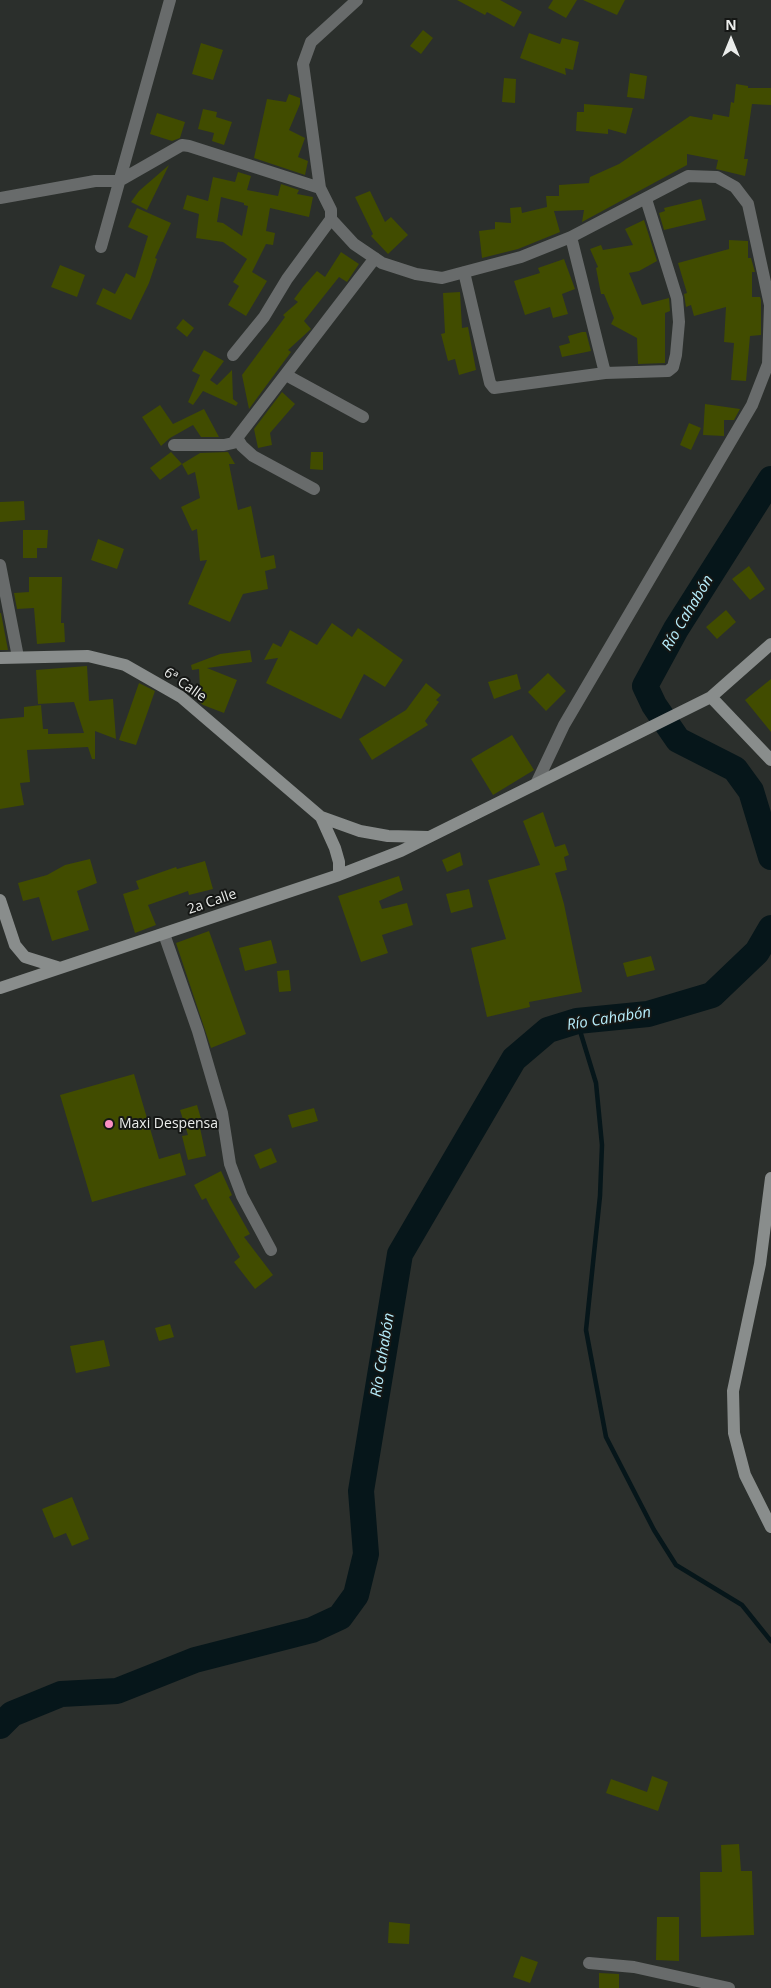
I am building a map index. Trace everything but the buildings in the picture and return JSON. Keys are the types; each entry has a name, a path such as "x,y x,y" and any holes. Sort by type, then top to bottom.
{"main road":[{"name":"2a Calle","path":"0,988 57,967 339,876 401,852 694,706 710,697 771,644"},
{"name":"6ª Calle","path":"0,658 88,656 126,665 181,697 321,817 360,831 388,836 430,837"},
{"path":"710,697 771,760"},
{"name":"6ª Calle","path":"321,817 337,855 339,876"},
{"path":"0,900 15,945 25,957 35,962 57,967"},
{"path":"771,1178 760,1264 733,1392 734,1433 745,1475 771,1528"}],"street":[{"path":"101,247 170,0"},
{"path":"233,355 264,317 287,279 331,219 331,210 320,188 303,64 311,42 357,0"},
{"path":"0,198 94,181 119,181 182,145 320,188"},
{"path":"331,219 354,244 382,262 416,274 442,278 521,257 571,237 688,176 716,177 735,187 748,204 770,304 768,364 752,405 564,725 536,784"},
{"path":"464,272 490,383 494,388 606,373 668,371 673,367 676,355 679,322 677,298 646,199"},
{"path":"571,237 606,373"},
{"path":"174,445 224,445 233,442 375,258"},
{"path":"286,375 363,416"},
{"path":"237,438 242,446 254,456 314,489"},
{"path":"0,565 18,657"},
{"path":"164,934 198,1032 222,1113 230,1164 242,1196 271,1250"},
{"path":"589,1963 634,1967 729,1988"}],"waterway":[{"name":"Río Cahabón","path":"771,479 676,629 645,686 654,705 678,740 735,769 751,791 771,857"},
{"name":"Río Cahabón","path":"0,1726 12,1714 61,1694 117,1691 195,1660 312,1630 340,1617 356,1595 366,1554 361,1491 400,1254 514,1059 548,1030 577,1021 648,1014 712,995 757,952 771,928"},
{"path":"577,1021 596,1083 602,1145 600,1196 586,1330 606,1437 654,1530 676,1565 742,1605 771,1641"}],"place":[{"name":"Maxi Despensa","path":"109,1124"}]}
